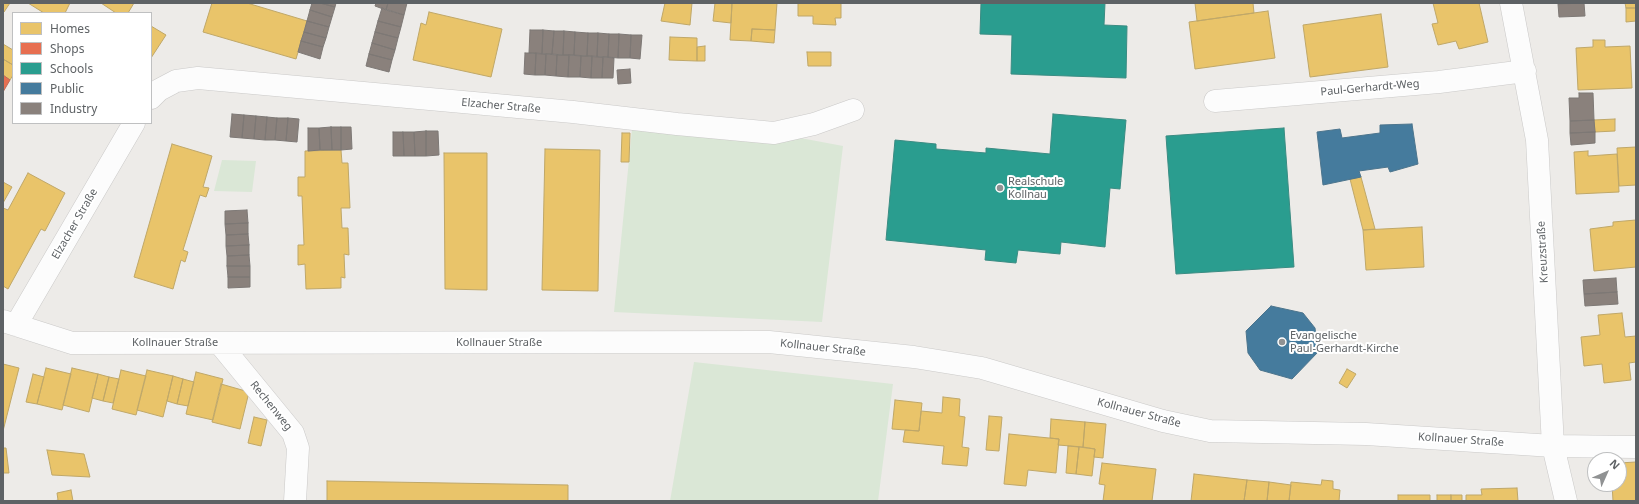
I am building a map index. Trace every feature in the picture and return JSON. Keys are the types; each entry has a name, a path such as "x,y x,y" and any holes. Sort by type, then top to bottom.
{"street":[{"name":"Kreuzstraße","path":"1511,3 1537,140 1553,446 1566,501"},
{"name":"Paul-Gerhardt-Weg","path":"1216,101 1439,82 1525,71"},
{"name":"Elzacher Straße","path":"152,97 159,90 176,81 198,78 573,112 774,133 814,124 854,110"},
{"name":"Elzacher Straße","path":"10,323 133,124"},
{"name":"Kollnauer Straße","path":"10,323 72,343 220,344 769,342 914,357 982,368 1163,421 1210,431 1366,434 1553,446 1636,447"},
{"name":"Rechenweg","path":"220,344 292,433 298,448 294,501"}],"green space":[{"path":"633,119 774,133 843,146 822,322 614,312"},
{"path":"222,160 256,161 252,192 214,191"},
{"path":"694,362 893,384 878,501 670,501"}],"building: Homes":[{"path":"3,3 10,3 4,12 3,11"},
{"path":"28,3 70,3 66,12 42,12"},
{"path":"101,3 134,3 129,12 114,12"},
{"path":"212,3 247,3 307,21 296,59 203,32"},
{"path":"665,3 692,3 690,25 661,21"},
{"path":"715,3 732,3 731,23 713,21"},
{"path":"732,3 777,3 775,30 752,29 751,41 730,40"},
{"path":"798,3 841,3 841,18 835,18 836,25 813,24 813,16 798,16"},
{"path":"1195,3 1253,3 1254,13 1197,21"},
{"path":"1433,3 1479,3 1488,42 1459,49 1456,41 1438,45 1432,24 1438,23"},
{"path":"1625,3 1636,3 1636,8 1626,8"},
{"path":"1626,8 1636,8 1636,21 1626,22"},
{"path":"1268,11 1275,58 1195,69 1189,22"},
{"path":"429,12 502,29 491,77 413,60 421,23 426,25"},
{"path":"1381,14 1388,67 1310,77 1303,25"},
{"path":"152,27 166,35 152,56"},
{"path":"752,29 775,30 774,43 751,41"},
{"path":"670,37 697,38 697,61 669,60"},
{"path":"1593,40 1605,40 1605,47 1630,46 1632,88 1578,90 1576,48 1593,47"},
{"path":"3,44 12,49 12,64 3,59"},
{"path":"705,46 705,61 697,61 697,47"},
{"path":"807,52 831,52 831,66 808,66"},
{"path":"3,59 12,64 12,77 10,80 3,75"},
{"path":"1615,119 1615,131 1595,132 1594,120"},
{"path":"622,133 630,133 629,162 621,162"},
{"path":"172,144 212,156 203,187 209,188 206,197 200,195 183,250 188,252 185,262 181,260 173,289 134,277"},
{"path":"1636,147 1636,185 1619,186 1617,148"},
{"path":"545,149 600,150 598,291 542,290"},
{"path":"341,150 342,163 348,163 350,208 341,208 342,228 348,228 349,255 344,254 345,278 341,277 341,288 306,289 305,264 298,265 298,245 304,245 302,196 298,196 298,177 305,177 305,151"},
{"path":"1588,151 1588,156 1617,154 1619,192 1576,194 1574,152"},
{"path":"444,153 487,153 487,290 445,289"},
{"path":"28,173 65,193 45,231 41,229 8,289 3,286 3,208 8,210"},
{"path":"1361,177 1375,229 1363,230 1350,179"},
{"path":"3,182 12,187 3,203"},
{"path":"1636,220 1636,267 1594,271 1590,229 1613,226 1613,222"},
{"path":"1422,227 1424,267 1366,270 1363,230"},
{"path":"1622,313 1625,337 1636,336 1636,362 1629,363 1631,380 1604,383 1602,364 1584,366 1581,337 1600,335 1598,315"},
{"path":"3,364 19,368 3,431"},
{"path":"46,368 71,374 62,410 37,404"},
{"path":"72,368 98,374 89,412 63,405"},
{"path":"1347,369 1356,374 1347,388 1339,383"},
{"path":"121,370 146,376 136,415 112,409"},
{"path":"147,370 173,376 163,417 137,410"},
{"path":"196,372 223,379 213,420 186,414"},
{"path":"33,374 44,377 37,404 26,402"},
{"path":"98,374 109,377 103,401 92,398"},
{"path":"173,376 183,379 177,404 167,401"},
{"path":"109,377 119,379 113,403 103,401"},
{"path":"183,379 194,382 188,406 177,404"},
{"path":"221,384 249,392 240,429 212,422"},
{"path":"943,397 960,399 959,416 965,417 962,447 969,448 967,466 942,464 944,446 903,442 905,430 919,431 921,411 942,413"},
{"path":"895,400 922,403 919,431 892,429"},
{"path":"989,416 1002,417 999,451 986,450"},
{"path":"254,417 267,420 261,446 248,443"},
{"path":"1051,419 1085,422 1083,447 1058,445 1059,439 1050,438"},
{"path":"1085,422 1106,424 1103,458 1094,457 1095,449 1083,447"},
{"path":"1009,434 1059,439 1056,473 1028,470 1026,486 1004,484"},
{"path":"1068,446 1079,447 1076,474 1066,473"},
{"path":"1079,447 1095,449 1092,476 1076,474"},
{"path":"3,448 6,448 9,473 3,473"},
{"path":"47,450 84,454 90,477 52,475"},
{"path":"1636,462 1636,501 1613,501 1612,492 1627,492 1627,463"},
{"path":"1102,463 1156,469 1152,501 1103,501 1105,485 1099,484"},
{"path":"1194,474 1247,480 1244,501 1191,501"},
{"path":"1247,480 1269,482 1267,501 1244,501"},
{"path":"1322,480 1333,481 1333,489 1340,490 1339,501 1289,501 1291,482 1321,485"},
{"path":"327,481 568,485 568,501 327,501"},
{"path":"1269,482 1291,485 1289,501 1267,501"},
{"path":"1517,488 1518,501 1466,501 1466,495 1482,495 1481,489"},
{"path":"71,490 73,501 54,501 58,500 57,493"},
{"path":"1398,495 1430,495 1430,501 1398,501"},
{"path":"1437,495 1451,495 1451,501 1437,501"},
{"path":"1451,495 1462,495 1462,501 1451,501"}],"building: Shops":[{"path":"3,75 10,80 3,92"}],"building: Schools":[{"path":"981,3 1105,3 1104,25 1127,26 1126,78 1011,74 1012,35 980,34"},
{"name":"Realschule Kollnau","path":"1053,114 1126,120 1120,189 1110,188 1105,247 1061,242 1060,254 1018,250 1016,263 985,260 986,250 886,240 895,140 936,144 936,149 986,153 986,148 1050,154"},
{"path":"1284,128 1294,267 1176,274 1166,136"}],"building: Public":[{"path":"1412,124 1418,164 1390,172 1388,167 1359,171 1361,177 1323,185 1317,132 1340,129 1342,138 1380,133 1380,125"},
{"name":"Evangelische Paul-Gerhardt-Kirche","path":"1271,306 1303,313 1315,328 1318,352 1292,379 1260,370 1248,353 1246,331"}],"building: Industry":[{"path":"312,3 320,3 335,7 332,17 310,10"},
{"path":"320,3 336,3 335,7"},
{"path":"376,3 388,3 386,10 375,6"},
{"path":"388,3 407,3 404,15 386,10"},
{"path":"1584,3 1585,16 1559,17 1558,4"},
{"path":"382,8 404,15 401,27 378,21"},
{"path":"310,10 332,17 329,27 307,21"},
{"path":"307,21 329,27 326,38 304,32"},
{"path":"378,21 401,27 398,38 375,32"},
{"path":"530,30 543,30 542,54 529,53"},
{"path":"543,30 554,31 552,54 542,54"},
{"path":"554,31 564,31 563,55 552,54"},
{"path":"564,31 575,32 574,55 563,55"},
{"path":"304,32 326,38 323,47 301,41"},
{"path":"375,32 398,38 395,50 372,43"},
{"path":"575,32 588,33 587,56 574,55"},
{"path":"588,33 598,33 597,57 587,56"},
{"path":"598,33 609,34 608,57 597,57"},
{"path":"609,34 619,34 618,58 608,57"},
{"path":"619,34 631,35 630,58 618,58"},
{"path":"631,35 642,35 640,59 630,58"},
{"path":"301,41 323,47 320,59 298,52"},
{"path":"372,43 395,50 392,60 369,54"},
{"path":"525,53 536,53 535,75 524,74"},
{"path":"536,53 546,54 545,75 535,75"},
{"path":"369,54 392,60 389,72 366,66"},
{"path":"546,54 557,55 556,76 545,75"},
{"path":"557,55 569,55 568,77 556,76"},
{"path":"569,55 581,56 580,77 568,77"},
{"path":"581,56 592,56 591,78 580,77"},
{"path":"592,56 603,57 602,78 591,78"},
{"path":"603,57 614,58 613,78 602,78"},
{"path":"630,69 631,83 618,84 617,70"},
{"path":"1579,93 1593,93 1594,120 1570,121 1569,98 1579,98"},
{"path":"232,114 244,115 242,138 230,137"},
{"path":"244,115 256,116 254,139 242,138"},
{"path":"256,116 267,117 265,140 254,139"},
{"path":"267,117 277,118 275,140 265,140"},
{"path":"277,118 288,118 286,141 275,140"},
{"path":"288,118 299,119 297,142 286,141"},
{"path":"1594,120 1595,132 1570,133 1570,121"},
{"path":"331,127 341,127 341,150 332,150"},
{"path":"331,127 332,150 320,150 319,128"},
{"path":"341,127 351,127 352,149 341,150"},
{"path":"308,128 319,128 320,150 308,151"},
{"path":"426,131 426,156 415,156 414,132"},
{"path":"426,131 438,131 439,155 426,156"},
{"path":"393,132 403,132 404,156 393,156"},
{"path":"403,132 414,132 415,156 404,156"},
{"path":"1595,132 1595,143 1571,145 1570,133"},
{"path":"247,210 248,223 225,224 225,211"},
{"path":"248,223 248,234 226,235 225,224"},
{"path":"248,234 249,245 226,246 226,235"},
{"path":"249,245 249,255 227,256 226,246"},
{"path":"249,255 250,266 227,266 227,256"},
{"path":"227,266 250,266 250,277 228,277"},
{"path":"228,277 250,277 250,287 228,288"},
{"path":"1616,278 1617,292 1584,294 1583,280"},
{"path":"1617,292 1618,304 1585,306 1584,294"}],"place":[{"name":"Realschule Kollnau","path":"1000,188"},
{"name":"Evangelische Paul-Gerhardt-Kirche","path":"1282,342"}]}
